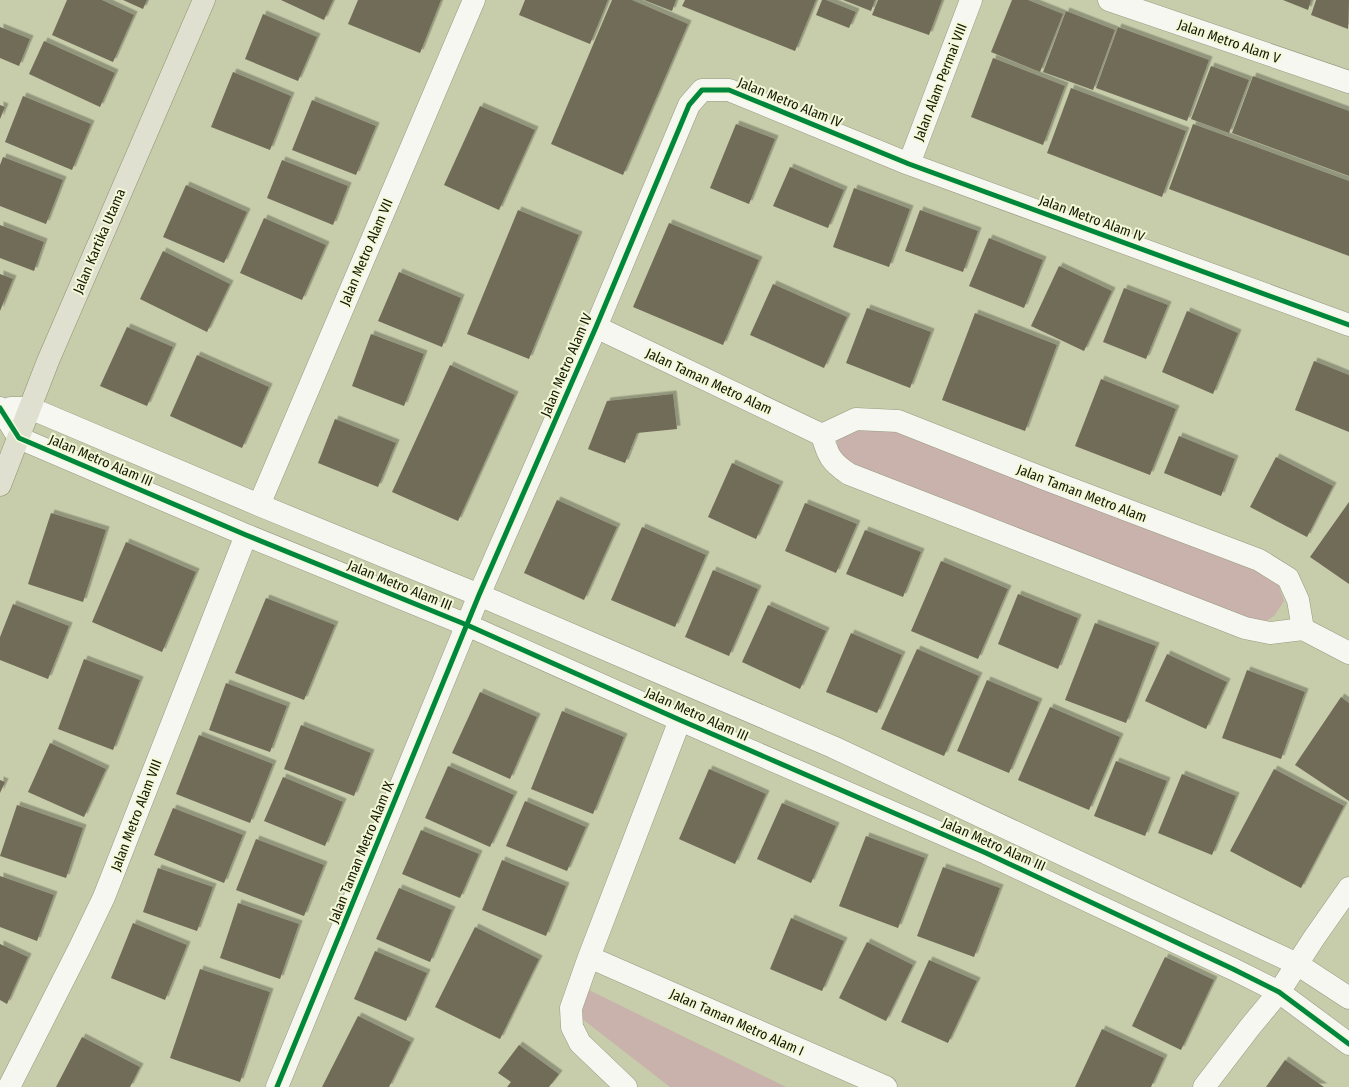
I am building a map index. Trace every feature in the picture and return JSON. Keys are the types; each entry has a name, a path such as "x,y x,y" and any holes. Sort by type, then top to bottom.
{"main road":[{"name":"Jalan Kartika Utama","path":"0,485 48,361 204,0"}],"street":[{"name":"Jalan Metro Alam VII","path":"259,505 474,0"},
{"name":"Jalan Alam Permai VIII","path":"909,164 972,0"},
{"name":"Jalan Metro Alam V","path":"1109,0 1349,82"},
{"name":"Jalan Metro Alam IV","path":"467,625 596,327 689,104 702,90 729,90 909,164 1349,325"},
{"name":"Jalan Taman Metro Alam","path":"596,327 822,435 856,419 898,421 1040,477 1259,560 1288,578 1298,600 1303,630"},
{"path":"0,408 30,408"},
{"path":"0,408 19,438"},
{"name":"Jalan Metro Alam III","path":"30,408 259,505 479,595 833,747 1297,964 1349,998"},
{"path":"822,435 826,453 836,465 849,474 1245,628 1270,633 1303,630 1349,653"},
{"name":"Jalan Metro Alam III","path":"19,438 246,535 467,625 680,720 986,853 1279,992 1349,1044"},
{"name":"Jalan Metro Alam VIII","path":"9,1087 80,947 104,896 246,535"},
{"name":"Jalan Taman Metro Alam IX","path":"278,1087 467,625"},
{"path":"626,1087 580,1044 572,1027 571,1008 589,957 680,720"},
{"path":"1204,1087 1279,992 1349,888"},
{"name":"Jalan Taman Metro Alam I","path":"589,957 886,1087"}],"shaded area":[{"path":"859,423 886,425 1268,569 1278,584 1284,601 1274,616 1260,625 858,470 838,452 837,434"},
{"path":"587,989 786,1087 670,1087 581,1018"}],"building":[{"path":"67,0 102,0 134,15 113,62 52,35"},
{"path":"123,0 147,0 143,9"},
{"path":"281,0 333,0 324,20"},
{"path":"358,0 441,0 420,53 348,24"},
{"path":"525,0 608,0 590,44 519,15"},
{"path":"612,0 632,0 688,24 623,175 551,144"},
{"path":"644,0 676,0 672,11"},
{"path":"685,0 816,0 795,51 682,6"},
{"path":"822,0 826,0 856,12 849,28 816,15"},
{"path":"843,0 875,0 871,11"},
{"path":"878,0 942,0 929,35 872,15"},
{"path":"1012,0 1028,0 1063,14 1040,72 991,52"},
{"path":"1283,0 1311,0 1308,10"},
{"path":"1316,0 1349,0 1348,29 1311,15"},
{"path":"1066,11 1115,30 1093,90 1043,72"},
{"path":"263,14 317,37 298,81 245,59"},
{"path":"0,27 30,39 19,66 0,58"},
{"path":"1118,27 1209,60 1187,121 1096,88"},
{"path":"44,41 115,73 100,107 29,74"},
{"path":"993,58 1065,86 1043,145 971,117"},
{"path":"1211,66 1249,80 1229,133 1191,119"},
{"path":"233,72 291,96 270,150 211,127"},
{"path":"1253,76 1349,111 1349,176 1232,133"},
{"path":"1071,88 1186,131 1162,197 1047,153"},
{"path":"23,96 91,124 72,170 5,142"},
{"path":"312,100 376,126 356,175 292,150"},
{"path":"0,105 5,107 0,119"},
{"path":"480,106 535,130 499,210 444,185"},
{"path":"736,124 775,139 749,204 710,188"},
{"path":"1193,124 1349,181 1349,256 1169,189"},
{"path":"3,157 63,180 46,224 0,206 0,165"},
{"path":"282,160 348,186 333,225 267,198"},
{"path":"790,167 844,190 828,228 773,206"},
{"path":"186,185 247,212 224,263 163,237"},
{"path":"854,188 910,209 889,267 833,247"},
{"path":"518,210 579,235 529,359 467,334"},
{"path":"920,210 978,231 963,272 905,251"},
{"path":"264,218 326,245 302,300 240,273"},
{"path":"669,223 759,260 723,345 633,307"},
{"path":"0,225 44,242 34,271 0,258"},
{"path":"989,238 1043,260 1024,308 969,286"},
{"path":"163,251 230,284 207,332 140,299"},
{"path":"1059,266 1112,291 1084,351 1031,326"},
{"path":"399,272 461,298 442,347 378,321"},
{"path":"0,274 13,279 0,311"},
{"path":"773,284 847,317 824,368 750,335"},
{"path":"1124,288 1168,305 1146,359 1103,342"},
{"path":"867,308 931,332 910,388 846,363"},
{"path":"1187,311 1238,333 1213,394 1162,372"},
{"path":"975,313 1057,345 1025,431 942,400"},
{"path":"127,327 173,347 147,406 100,386"},
{"path":"371,334 424,354 404,406 352,386"},
{"path":"197,355 269,387 242,448 170,416"},
{"path":"1314,361 1349,375 1349,432 1295,410"},
{"path":"450,365 515,395 458,521 392,492"},
{"path":"1101,379 1176,409 1150,475 1075,446"},
{"path":"673,394 677,429 637,433 625,463 588,449 607,401"},
{"path":"335,419 396,443 378,487 318,463"},
{"path":"1179,436 1235,459 1221,496 1164,473"},
{"path":"1276,457 1333,486 1307,537 1250,507"},
{"path":"732,463 780,485 756,539 708,517"},
{"path":"557,500 617,527 584,600 524,573"},
{"path":"1349,502 1349,584 1310,557"},
{"path":"805,503 857,524 836,573 785,551"},
{"path":"51,513 106,530 83,602 28,584"},
{"path":"642,527 706,555 675,627 611,600"},
{"path":"865,530 921,552 903,597 846,574"},
{"path":"126,542 196,572 162,652 92,622"},
{"path":"941,561 1008,589 978,659 911,631"},
{"path":"713,570 758,589 729,656 685,637"},
{"path":"1018,594 1078,618 1058,669 998,644"},
{"path":"266,598 335,625 304,700 235,673"},
{"path":"13,604 69,626 48,679 0,660 0,637"},
{"path":"768,605 826,631 800,689 742,662"},
{"path":"1095,623 1156,646 1126,723 1065,700"},
{"path":"851,633 902,655 877,713 826,692"},
{"path":"917,649 979,676 944,756 881,729"},
{"path":"1167,654 1227,682 1206,729 1145,701"},
{"path":"84,659 140,680 113,750 58,729"},
{"path":"1247,670 1305,692 1281,759 1222,738"},
{"path":"987,680 1039,702 1009,773 957,751"},
{"path":"226,683 287,706 270,752 209,730"},
{"path":"480,692 537,717 510,779 452,753"},
{"path":"1341,697 1349,703 1349,801 1295,765"},
{"path":"1050,707 1120,737 1089,810 1018,780"},
{"path":"562,711 624,737 593,814 531,789"},
{"path":"301,725 371,753 354,796 284,769"},
{"path":"199,735 273,764 250,823 176,794"},
{"path":"50,743 106,769 84,817 28,792"},
{"path":"1116,761 1167,781 1145,836 1094,816"},
{"path":"448,766 514,795 490,847 425,818"},
{"path":"709,769 766,794 735,864 679,839"},
{"path":"1274,769 1344,806 1301,888 1230,851"},
{"path":"1182,774 1236,796 1212,855 1158,833"},
{"path":"283,777 343,802 325,846 264,821"},
{"path":"0,780 5,782 0,793"},
{"path":"525,801 586,827 567,871 506,846"},
{"path":"782,803 836,826 811,883 757,859"},
{"path":"17,805 83,828 66,878 0,856"},
{"path":"173,808 243,835 224,883 154,855"},
{"path":"421,830 479,854 460,898 402,874"},
{"path":"866,836 925,858 898,928 839,906"},
{"path":"256,839 324,865 304,916 236,890"},
{"path":"502,860 566,886 546,936 482,910"},
{"path":"943,867 1000,888 974,957 917,936"},
{"path":"158,868 213,887 197,931 143,912"},
{"path":"0,876 54,895 37,941 0,927"},
{"path":"399,888 452,910 430,962 376,939"},
{"path":"238,903 299,924 280,979 220,958"},
{"path":"791,918 844,941 822,991 770,969"},
{"path":"133,923 187,945 165,1000 111,978"},
{"path":"475,927 539,959 500,1039 435,1007"},
{"path":"867,942 913,965 886,1021 839,998"},
{"path":"0,944 28,957 7,1004 0,1000"},
{"path":"375,951 427,973 406,1021 354,999"},
{"path":"1165,957 1214,980 1181,1050 1132,1026"},
{"path":"929,960 977,981 948,1043 901,1022"},
{"path":"200,969 270,992 240,1082 170,1058"},
{"path":"358,1016 411,1042 389,1087 322,1087"},
{"path":"1102,1029 1164,1058 1151,1087 1075,1087"},
{"path":"82,1037 140,1067 130,1087 56,1087"},
{"path":"519,1045 559,1074 549,1087 507,1087 511,1082 498,1073"},
{"path":"1285,1060 1324,1087 1266,1087"}],"cycle path":[{"path":"277,1087 479,595 596,327 689,105 702,90 729,90 909,164 1349,325"},
{"path":"0,408 19,438 246,535 467,625 680,720 986,853 1279,992 1349,1044"}]}
